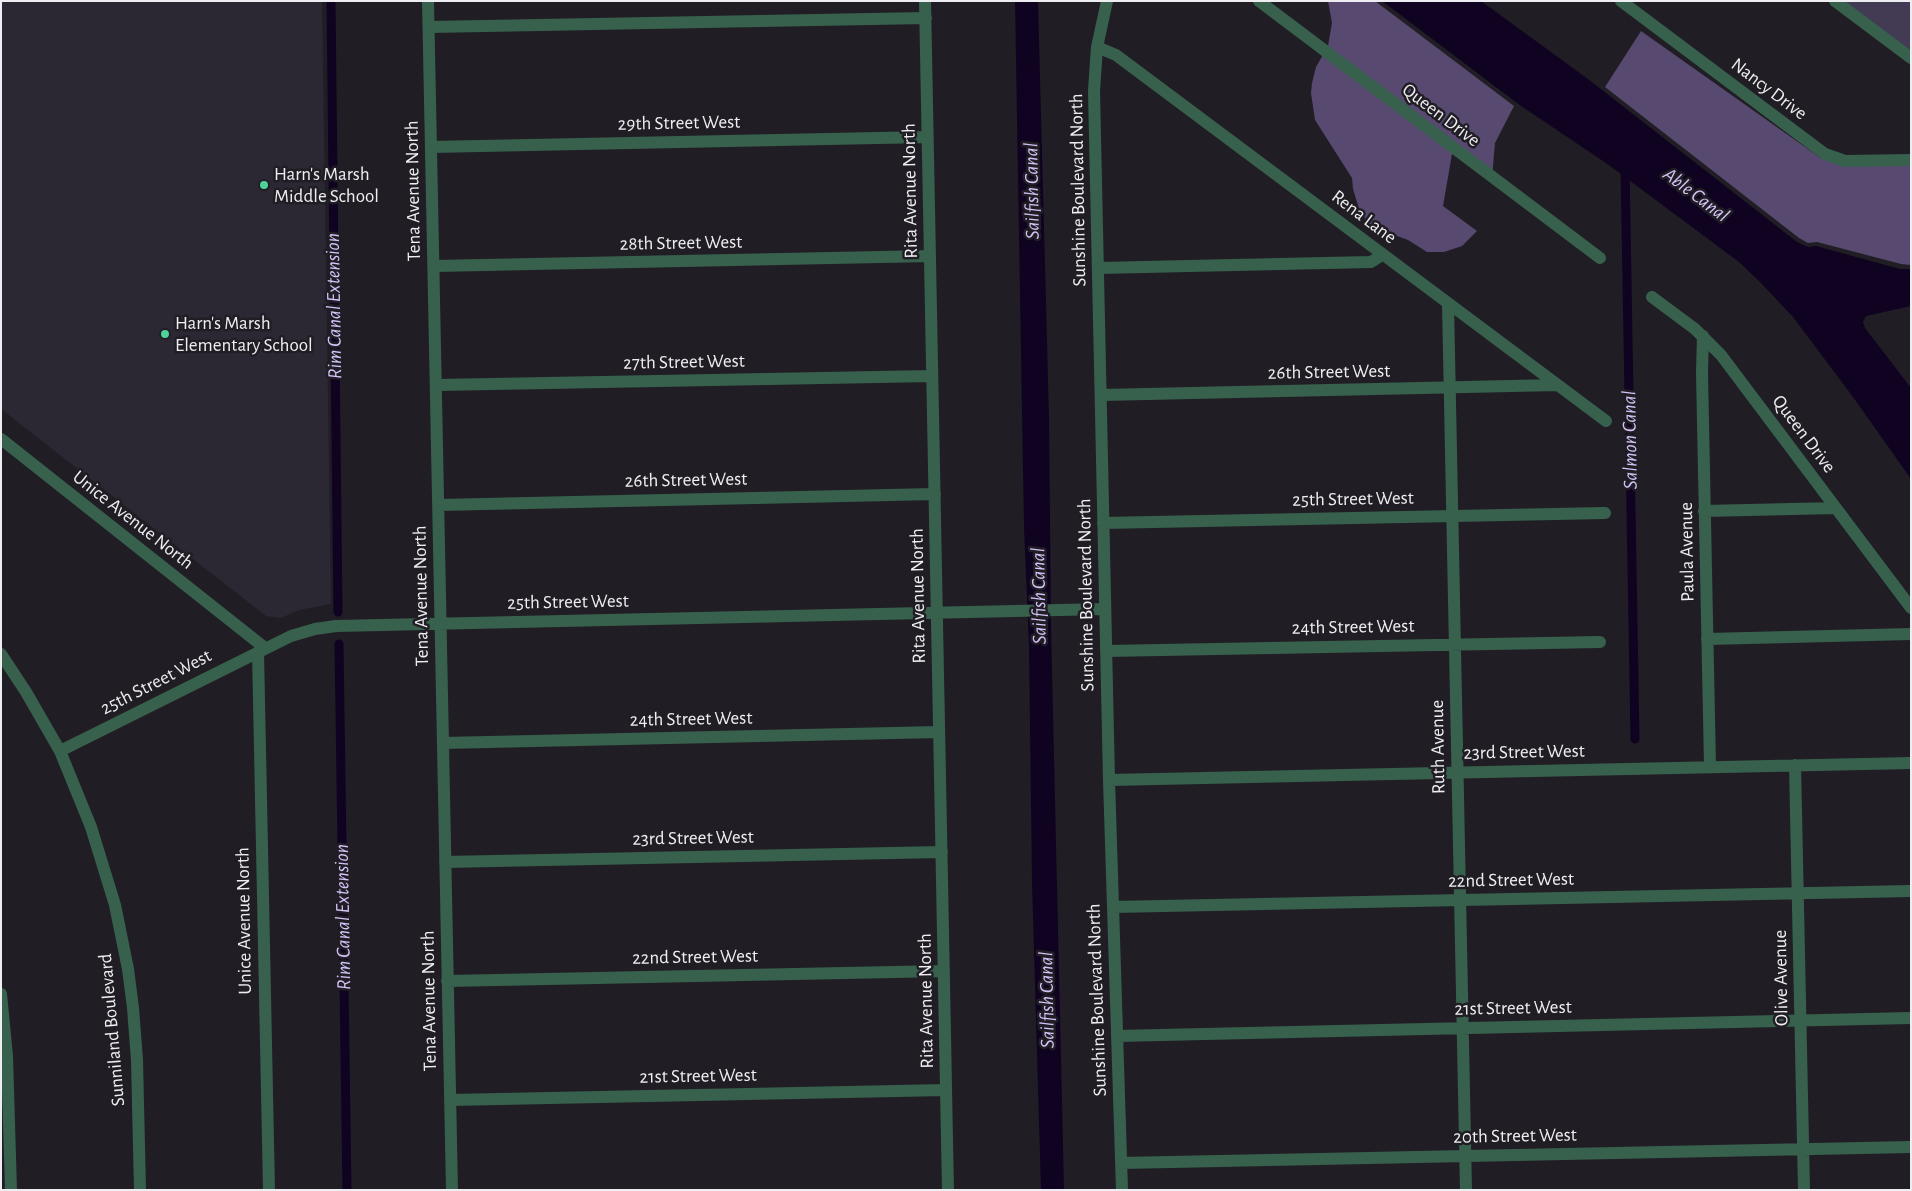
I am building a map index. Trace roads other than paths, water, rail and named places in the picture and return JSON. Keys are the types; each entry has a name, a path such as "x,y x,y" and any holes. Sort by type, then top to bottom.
{"street":[{"name":"Tena Avenue North","path":"428,1 452,1190"},
{"name":"Rita Avenue North","path":"925,1 948,1190"},
{"name":"Sunshine Boulevard North","path":"1107,1 1097,46 1094,91 1109,780 1122,1190"},
{"name":"Queen Drive","path":"1259,1 1600,258"},
{"name":"Nancy Drive","path":"1621,1 1825,154 1845,161 1911,160"},
{"path":"1835,1 1911,58"},
{"path":"429,27 926,18"},
{"name":"Rena Lane","path":"1097,46 1116,55 1606,422"},
{"name":"29th Street West","path":"431,147 927,137"},
{"path":"1098,268 1371,262 1382,255"},
{"name":"28th Street West","path":"434,266 930,256"},
{"name":"Queen Drive","path":"1652,297 1703,336 1721,355 1911,608"},
{"name":"Ruth Avenue","path":"1448,304 1466,1190"},
{"name":"Paula Avenue","path":"1703,336 1704,511 1710,766"},
{"name":"27th Street West","path":"437,385 932,376"},
{"name":"26th Street West","path":"1101,395 1557,384"},
{"name":"Unice Avenue North","path":"1,439 261,650 269,1190"},
{"name":"26th Street West","path":"439,504 935,494"},
{"path":"1704,511 1836,508"},
{"name":"25th Street West","path":"1103,523 1604,514"},
{"name":"25th Street West","path":"60,751 261,650 304,632 336,626 1105,610"},
{"path":"1707,639 1911,634"},
{"name":"24th Street West","path":"1106,651 1600,642"},
{"name":"Sunniland Boulevard","path":"1,654 26,692 60,751 103,862 123,942 133,1008 137,1060 140,1190"},
{"name":"24th Street West","path":"443,743 939,732"},
{"name":"23rd Street West","path":"1109,780 1911,763"},
{"name":"Olive Avenue","path":"1794,765 1804,1190"},
{"name":"23rd Street West","path":"445,862 942,852"},
{"name":"22nd Street West","path":"1113,907 1911,891"},
{"name":"22nd Street West","path":"447,981 944,971"},
{"path":"1,994 8,1056 11,1190"},
{"name":"21st Street West","path":"1117,1036 1911,1018"},
{"name":"21st Street West","path":"450,1100 946,1090"},
{"name":"20th Street West","path":"1121,1163 1911,1147"}],"water":[{"name":"Sailfish Canal","path":"1015,1 1038,1 1049,417 1051,625 1064,1190 1041,1190 1032,882 1029,646 1024,528"},
{"name":"Able Canal","path":"1382,1 1481,1 1588,79 1797,242 1808,247 1816,246 1900,269 1911,269 1911,306 1866,316 1863,322 1865,328 1911,388 1911,479 1793,317 1739,262 1606,163 1521,106"}],"waterway":[{"name":"Rim Canal Extension","path":"331,1 338,612"},
{"name":"Salmon Canal","path":"1625,166 1635,739"},
{"name":"Rim Canal Extension","path":"339,644 347,1190"}],"place":[{"name":"Harn's Marsh Middle School","path":"264,185"},
{"name":"Harn's Marsh Elementary School","path":"165,334"}]}
